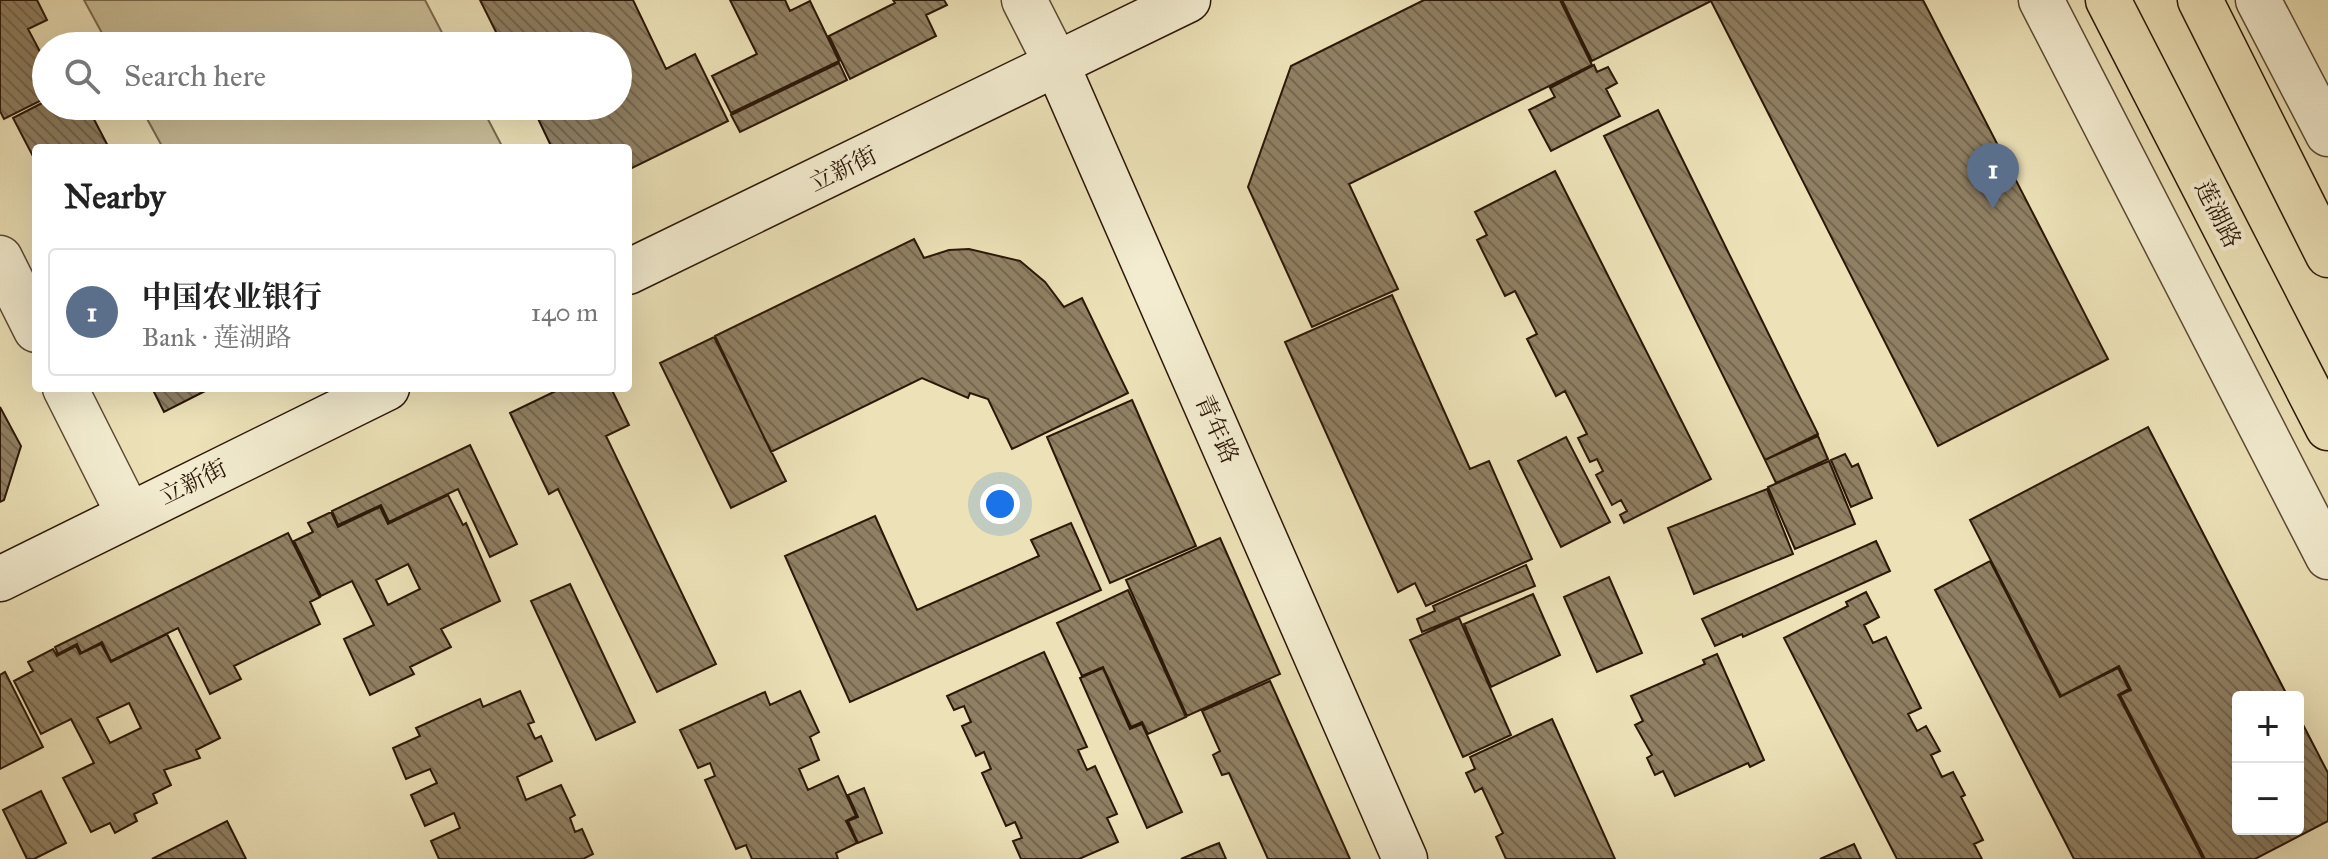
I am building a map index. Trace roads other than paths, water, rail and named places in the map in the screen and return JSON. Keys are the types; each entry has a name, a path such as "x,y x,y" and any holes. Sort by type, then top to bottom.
{"main road":[{"name":"莲湖路","path":"2108,0 2328,428"},
{"path":"2200,0 2328,255"}],"street":[{"name":"青年路","path":"1024,0 1057,65 1405,859"},
{"name":"立新街","path":"632,270 1188,0"},
{"path":"2041,0 2328,557"},
{"path":"2258,0 2328,134"},
{"path":"0,258 32,322"},
{"path":"67,392 128,513"},
{"name":"立新街","path":"0,579 128,513 379,392"}],"place":[{"name":"中国农业银行","path":"1993,209"}]}
